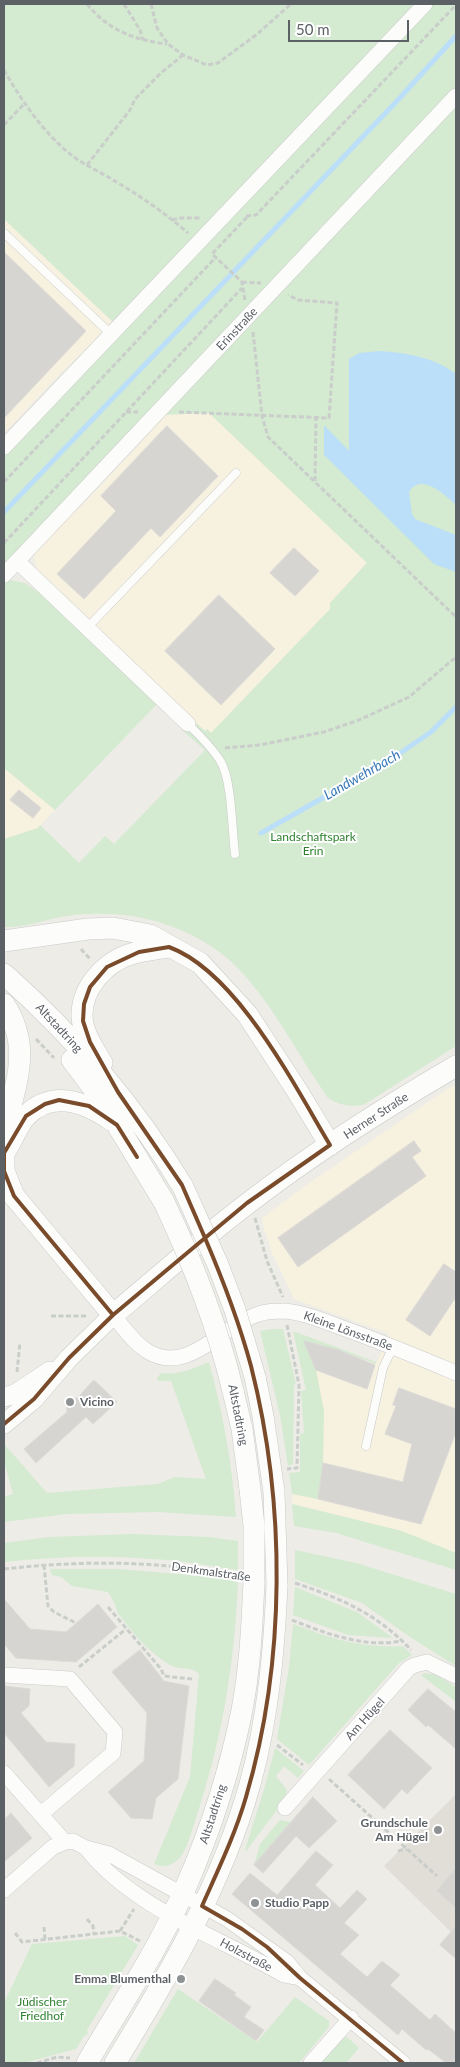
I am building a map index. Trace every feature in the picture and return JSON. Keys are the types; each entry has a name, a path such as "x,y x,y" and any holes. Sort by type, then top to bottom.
{"main road":[{"path":"4,941 113,928 150,935 200,963 247,1014 330,1145"},
{"path":"119,1093 88,1040 82,1016 87,993 100,971 114,962 131,954 169,947"},
{"name":"Altstadtring","path":"4,974 34,1002 119,1093 162,1152 183,1187 218,1264 235,1310 255,1377 263,1416 274,1492 284,1584 270,1682 250,1784 225,1857 193,1927 167,1977 115,2063"},
{"name":"Altstadtring","path":"4,993 31,1016 72,1060 102,1100 164,1202 195,1269 224,1350 242,1429 254,1526 246,1578 251,1636 241,1711 210,1829 182,1895 154,1950 81,2062"},
{"path":"4,1004 17,1028 20,1046 18,1079 4,1132"},
{"name":"Herner Straße","path":"112,1316 247,1203 330,1145 456,1066"},
{"path":"4,1153 26,1116 40,1106 52,1102 66,1101 89,1106 117,1125"},
{"path":"4,1148 4,1171 14,1196 112,1316"}],"street":[{"path":"4,446 425,4"},
{"name":"Erinstraße","path":"4,575 456,96"},
{"path":"17,561 188,724"},
{"name":"Kleine Lönsstraße","path":"112,1316 138,1344 157,1356 177,1357 190,1354 254,1315 269,1311 298,1313 393,1347 456,1373"},
{"name":"Herner Straße","path":"4,1424 34,1399 69,1358 112,1316"},
{"path":"9,1396 69,1358"},
{"name":"Am Hügel","path":"285,1808 415,1664 432,1663 456,1676"},
{"path":"4,1675 70,1680 115,1732 113,1753 41,1814"},
{"path":"4,1773 65,1842"},
{"path":"4,1890 53,1847 73,1841 86,1848 109,1854 202,1906"},
{"path":"86,1848 100,1865 122,1885 193,1927"},
{"name":"Holzstraße","path":"202,1906 227,1919 287,1962 300,1978 404,2063"},
{"name":"Holzstraße","path":"193,1927 284,1975 300,1978"},
{"path":"312,2063 351,2018"}],"lane":[{"path":"4,233 111,334"},
{"path":"88,628 236,473"},
{"path":"188,724 212,748 222,764 228,784 235,854"},
{"path":"366,1446 383,1368 393,1347"}],"path":[{"path":"86,4 98,18 122,32 143,41 168,44"},
{"path":"124,4 140,30 143,41"},
{"path":"151,4 158,28 168,44 184,56 207,65 218,63 256,35 291,4"},
{"path":"212,254 248,216 256,215 456,5"},
{"path":"87,165 130,110 135,99 161,73 184,56"},
{"path":"4,70 25,103 57,142 71,155 172,220 216,257 238,279"},
{"path":"4,125 25,103"},
{"path":"4,482 216,257"},
{"path":"126,412 159,411 329,418 337,302 298,300 276,286"},
{"path":"4,543 243,288"},
{"path":"248,317 254,334 262,416 268,437 456,618"},
{"path":"315,482 316,418"},
{"path":"212,748 260,745 324,732 359,720 409,696 456,657"},
{"path":"67,932 100,971"},
{"path":"258,1223 267,1260 285,1302"},
{"path":"51,1316 112,1316"},
{"path":"289,1335 299,1385 297,1468"},
{"path":"9,1396 20,1342"},
{"name":"Denkmalstraße","path":"4,1569 44,1565 109,1563 168,1566 246,1578"},
{"path":"44,1565 48,1606 54,1612 76,1623"},
{"path":"284,1584 330,1596 363,1610 385,1624 403,1641 393,1643 358,1641 321,1632 290,1619"},
{"path":"108,1607 164,1676 192,1679"},
{"path":"70,1680 73,1673 126,1629"},
{"path":"272,1742 317,1773 437,1876"},
{"path":"398,1851 406,1849"},
{"path":"120,1931 135,1908 142,1914"},
{"path":"87,1919 93,1926 94,1934"},
{"path":"44,1927 45,1940"},
{"path":"15,1933 22,1942 120,1931 154,1950"},
{"path":"37,2063 57,2057 68,2057 81,2062"}],"shaded area":[{"path":"4,219 114,323 63,371 4,433"},
{"path":"209,413 367,562 330,603 330,609 211,733 205,731 43,577 37,569 34,558 39,546 80,507 139,445 162,415"},
{"path":"4,768 55,810 38,828 4,839"},
{"path":"456,1085 456,1553 347,1517 292,1504 292,1494 318,1499 316,1367 304,1342 339,1350 376,1364 389,1334 294,1299 272,1253 262,1218 299,1190 447,1089"},
{"name":"Grundschule Am Hügel","path":"456,1794 456,1937 384,1866"}],"green space":[{"path":"4,4 417,4 114,323 4,219"},
{"path":"430,4 456,4 456,91 4,568 4,453"},
{"name":"Landschaftspark Erin","path":"456,104 456,1046 365,1104 351,1106 328,1098 279,1021 247,978 234,964 201,940 164,924 125,915 77,914 25,925 4,927 4,839 38,828 40,825 79,863 105,836 114,844 205,750 182,730 192,719 205,731 207,729 211,733 330,609 330,603 367,563 209,413 162,415"},
{"path":"10,580 25,583 39,593 157,704 55,810 4,768 4,583"},
{"path":"283,1329 296,1384 294,1385 293,1464 288,1466 280,1415 260,1331"},
{"path":"293,1331 376,1362 376,1364 339,1350 316,1370 324,1411 323,1463 318,1499 292,1494 289,1473 300,1472 300,1434 304,1433 301,1391 306,1390"},
{"path":"209,1362 219,1400 226,1439 236,1517 158,1512 66,1514 4,1522 4,1497 13,1494 4,1461 5,1445 47,1493 158,1484 175,1477 206,1479 171,1381 158,1381 157,1378 161,1373 180,1372"},
{"path":"292,1504 402,1531 456,1553 456,1570 336,1533 294,1526"},
{"path":"131,1534 209,1537 238,1541 238,1570 172,1561 114,1557 4,1562 4,1543 49,1537"},
{"path":"295,1550 356,1563 456,1594 456,1666 410,1637 362,1603 295,1579"},
{"path":"50,1569 118,1569 238,1579 234,1640 226,1700 213,1759 183,1854 168,1866 154,1864 190,1777 199,1674 193,1670 170,1665 148,1648 117,1612 108,1592 72,1586 61,1577 52,1575"},
{"path":"295,1587 357,1612 393,1638 348,1635 293,1615"},
{"path":"293,1624 359,1644 403,1646 412,1655 399,1663 309,1765 277,1739 289,1667"},
{"path":"425,1673 436,1675 456,1687 456,1702 421,1675"},
{"path":"275,1748 304,1771 298,1778 284,1766 276,1776 287,1790 286,1798 246,1851 245,1850"},
{"path":"280,1820 291,1822 254,1865 260,1844"},
{"name":"Jüdischer Friedhof","path":"125,1936 138,1945 87,2030 88,2034 84,2036 76,2049 24,2063 4,2063 4,2003 32,1944"},
{"path":"178,1989 257,2042 295,1997 329,2021 329,2027 299,2063 134,2063"},
{"path":"347,2037 359,2048 346,2063 320,2063 342,2038"}],"water":[{"path":"380,351 420,357 448,368 456,374 456,505 433,487 426,485 414,486 409,492 412,514 415,519 456,535 456,572 434,564 324,455 324,425 349,451 349,359 359,353"}],"building":[{"path":"4,252 86,331 4,418"},
{"path":"167,426 218,476 160,537 151,528 84,599 57,574 116,511 101,496"},
{"path":"294,548 319,571 295,596 270,573"},
{"path":"219,595 275,649 221,705 165,651"},
{"path":"19,790 41,808 33,818 10,800"},
{"path":"414,1141 421,1151 412,1157 426,1176 298,1267 278,1238"},
{"path":"444,1264 456,1272 456,1297 430,1336 406,1320"},
{"path":"304,1341 339,1350 375,1365 367,1389 316,1370"},
{"path":"94,1380 117,1402 93,1424 86,1417 36,1463 24,1449 67,1412 66,1399 77,1398"},
{"path":"399,1388 456,1409 456,1432 421,1524 318,1499 323,1463 403,1482 412,1444 385,1434 396,1406 393,1405"},
{"path":"4,1599 30,1629 66,1632 98,1604 117,1627 76,1662 16,1658 4,1644"},
{"path":"140,1650 164,1681 189,1686 178,1779 156,1798 152,1819 131,1818 108,1792 144,1761 147,1713 112,1672"},
{"path":"4,1686 30,1689 29,1706 21,1713 46,1742 75,1744 74,1766 49,1787 4,1733"},
{"path":"428,1689 456,1712 456,1749 428,1725 426,1727 408,1710"},
{"path":"390,1730 432,1768 407,1794 402,1789 384,1809 348,1775"},
{"path":"313,1797 337,1821 309,1848 296,1836 263,1873 254,1865"},
{"path":"11,1813 32,1838 4,1862 4,1820"},
{"path":"316,1851 333,1865 315,1885 340,1908 357,1890 367,1899 344,1923 359,1935 340,1954 367,1977 382,1961 400,1975 390,1985 430,2020 435,2014 456,2033 456,2063 446,2063 428,2049 426,2050 402,2029 398,2035 232,1894 250,1873 277,1895"},
{"path":"456,1868 456,1908 437,1891"},
{"path":"456,1926 456,1959 440,1945"},
{"path":"215,1979 236,1993 234,1995 251,2007 244,2017 264,2030 256,2041 199,2001"}],"waterway":[{"path":"4,512 397,101 456,36"},
{"name":"Landwehrbach","path":"261,833 393,758 431,732 456,707"}],"transit line":[{"path":"169,947 194,960 218,980 240,1005 262,1033 330,1145 247,1203 205,1238 182,1185 118,1092 90,1042 83,1021 84,1004 90,987 107,967 139,952 169,947"},
{"path":"113,1315 14,1196 4,1171 4,1153 26,1116 45,1104 59,1100 89,1106 117,1125 137,1157"},
{"path":"4,1424 34,1399 69,1358 113,1315 205,1238"},
{"path":"205,1238 224,1285 251,1366 271,1472 277,1582 269,1692 259,1745 237,1825 202,1906 242,1929 267,1947 300,1978 403,2063"}],"place":[{"name":"Vicino","path":"70,1402"},
{"name":"Grundschule Am Hügel","path":"438,1830"},
{"name":"Studio Papp","path":"255,1903"},
{"name":"Emma Blumenthal","path":"181,1979"}]}
